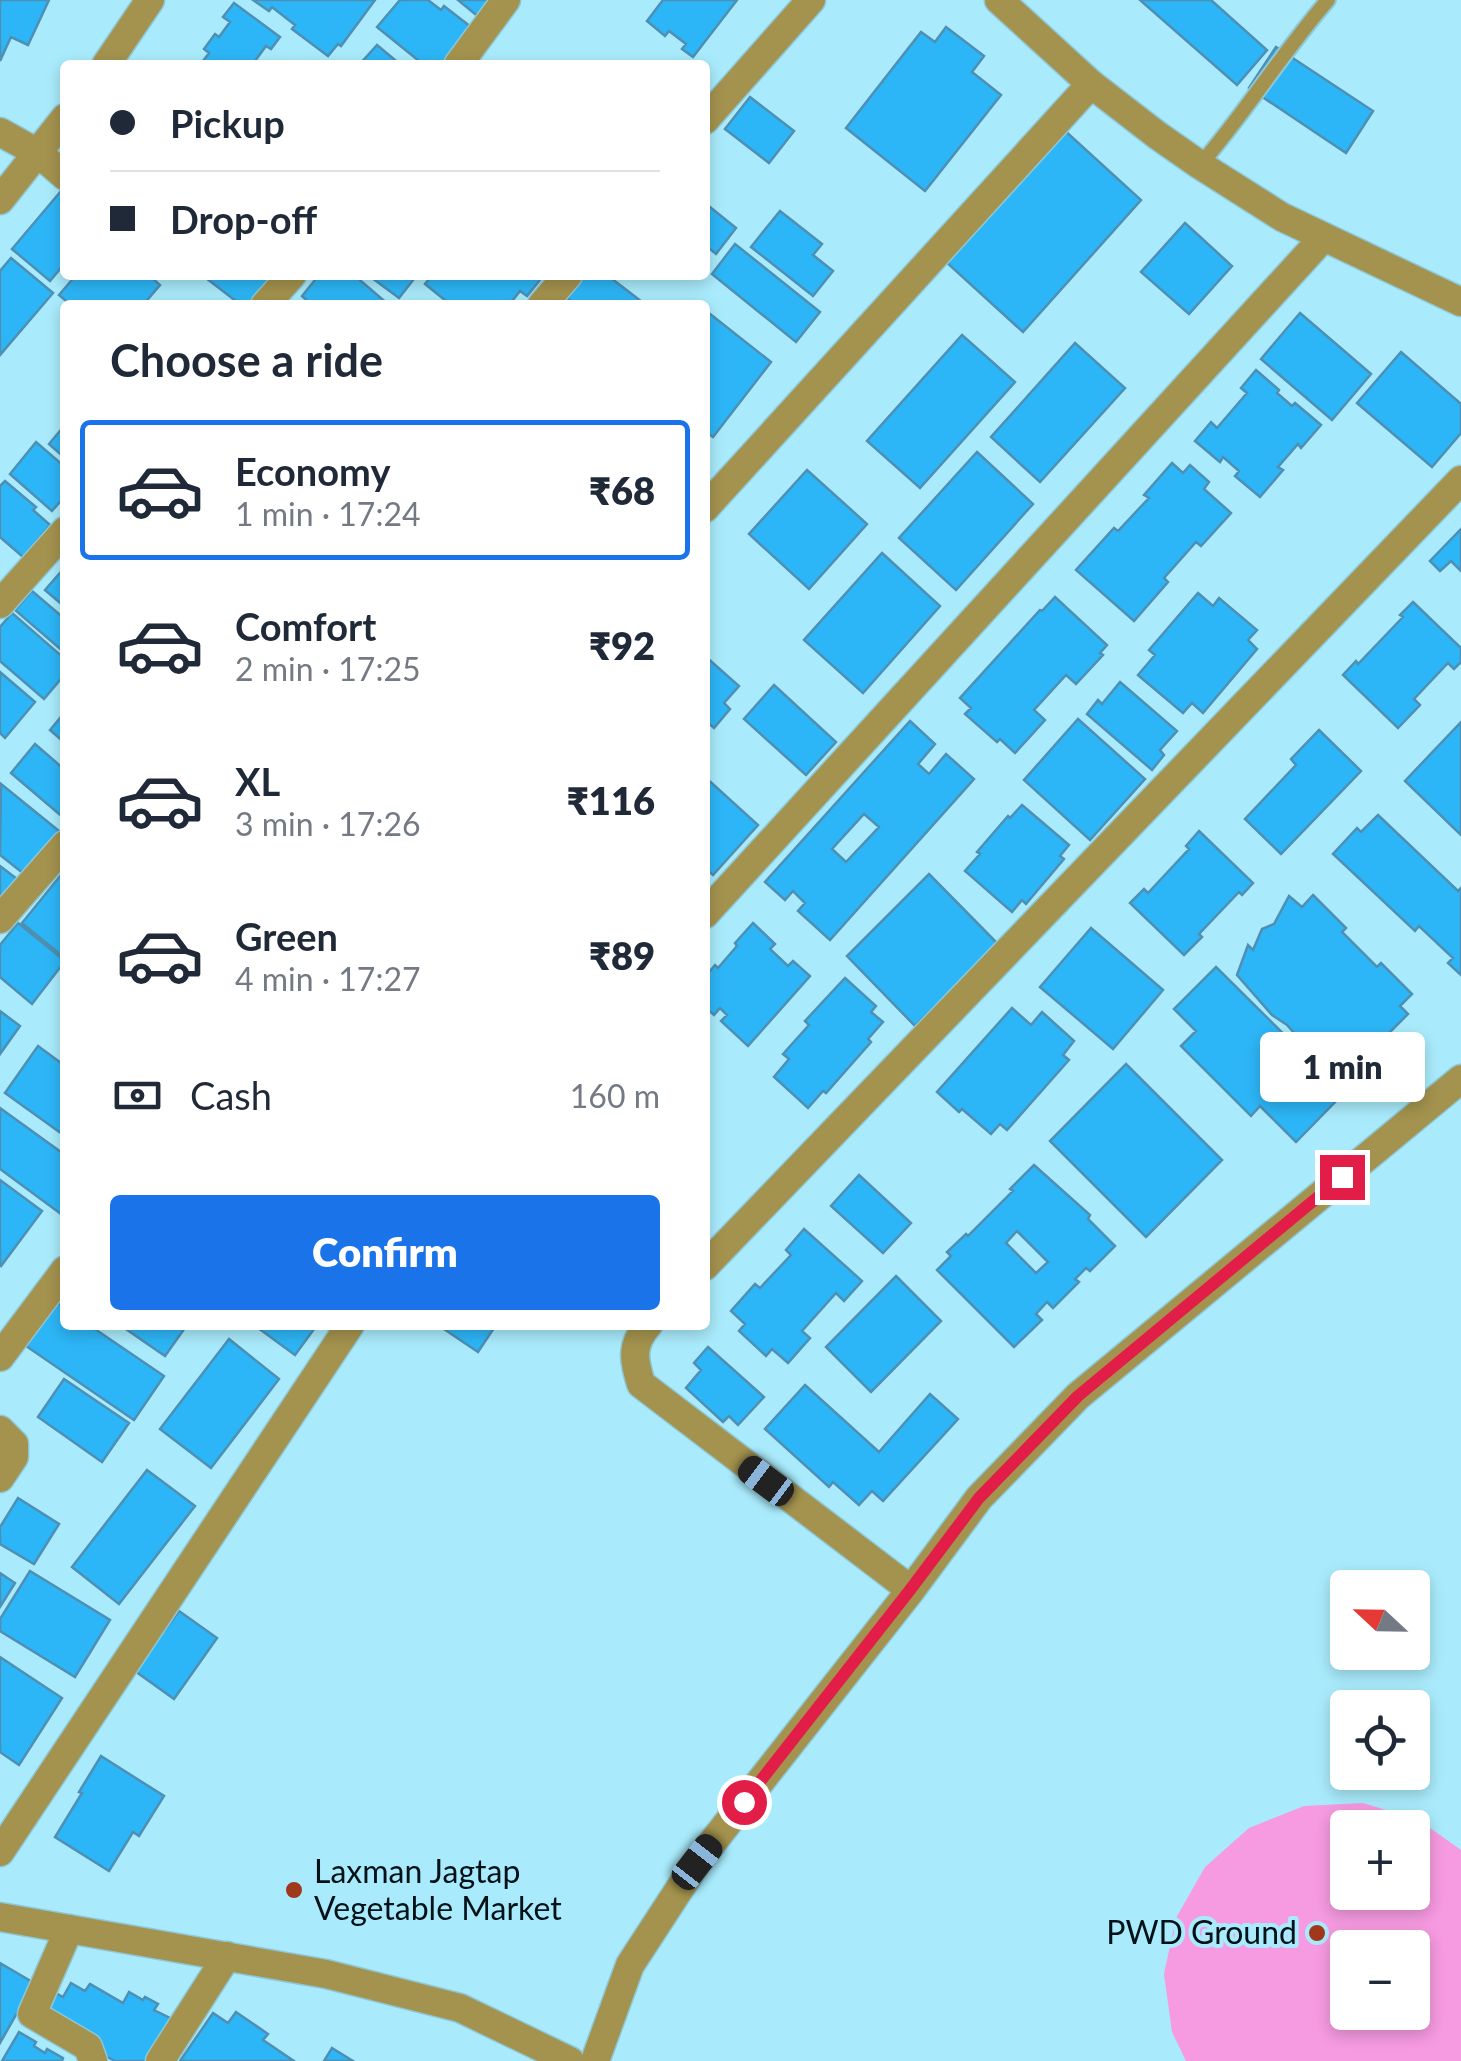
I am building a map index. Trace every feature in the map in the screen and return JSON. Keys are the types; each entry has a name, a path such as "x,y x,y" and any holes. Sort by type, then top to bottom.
{"street":[{"path":"109,60 150,0"},
{"path":"462,60 506,0"},
{"path":"710,114 811,0"},
{"path":"998,0 1091,84 1200,165 1282,218 1461,302"},
{"path":"710,503 1091,84"},
{"path":"0,200 60,124"},
{"path":"0,132 38,152 60,172"},
{"path":"710,909 1323,238"},
{"path":"270,300 288,280"},
{"path":"546,300 564,280"},
{"path":"710,1261 1461,480"},
{"path":"0,604 60,536"},
{"path":"0,919 60,852"},
{"path":"595,2061 630,1965 697,1862 979,1498 1078,1396 1461,1079"},
{"path":"0,1356 60,1277"},
{"path":"0,1852 347,1330"},
{"path":"643,1330 633,1358 641,1384 910,1590"},
{"path":"0,1430 14,1444 14,1457 0,1478"},
{"path":"0,1918 326,1974 460,2008 570,2061"},
{"path":"69,1929 32,2014 88,2047 93,2061"},
{"path":"160,2061 227,1956"}],"lane":[{"path":"1200,165 1328,0"}],"shaded area":[{"name":"PWD Ground","path":"1363,1803 1386,1810 1330,1810 1330,1910 1430,1910 1430,1828 1461,1850 1461,2061 1186,2061 1172,2032 1164,1974 1176,1918 1205,1867 1249,1828 1304,1806"}],"building":[{"path":"0,0 49,0 28,45 11,37 0,61"},
{"path":"253,0 375,0 341,46 338,44 328,56 292,29 295,25 272,7 269,11"},
{"path":"400,0 428,0 441,10 444,6 471,27 444,60 418,60 377,27"},
{"path":"458,0 495,0 481,19"},
{"path":"663,0 737,0 693,57 682,49 686,44 669,31 665,36 647,21"},
{"path":"1140,0 1211,0 1267,50 1237,85"},
{"path":"234,3 280,37 271,49 266,46 256,60 204,60 209,53 204,49 230,22 223,17"},
{"path":"946,27 984,56 972,72 1001,95 925,191 846,128 921,32 935,42"},
{"path":"377,45 395,60 364,60"},
{"path":"1276,47 1373,111 1346,153 1249,88"},
{"path":"750,97 794,131 769,163 725,129"},
{"path":"1063,129 1141,200 1023,332 945,261"},
{"path":"60,192 60,269 50,281 12,249"},
{"path":"710,207 736,228 716,254 710,249"},
{"path":"780,211 822,244 813,255 833,271 813,296 751,247"},
{"path":"1185,223 1232,266 1189,314 1141,272"},
{"path":"735,244 820,312 796,342 712,274"},
{"path":"11,258 53,293 0,355 0,271"},
{"path":"72,280 154,280 160,285 147,300 65,300 59,295"},
{"path":"208,280 273,280 257,300 234,300"},
{"path":"315,280 360,280 383,300 306,300 302,296"},
{"path":"375,280 413,280 399,298"},
{"path":"428,280 540,280 527,296 520,291 513,300 445,300 425,284"},
{"path":"581,280 614,280 640,300 570,300 567,298"},
{"path":"1300,313 1371,374 1332,420 1261,359"},
{"path":"710,314 771,362 713,437 710,435"},
{"path":"962,335 1015,382 920,488 867,441"},
{"path":"1075,343 1125,388 1040,482 991,437"},
{"path":"1401,352 1461,404 1461,433 1432,467 1357,403"},
{"path":"1256,370 1292,406 1295,403 1321,425 1278,467 1283,470 1260,497 1235,476 1239,471 1223,457 1220,462 1195,441 1211,422 1217,428 1247,393 1241,388"},
{"path":"60,431 60,454 49,444"},
{"path":"36,442 60,463 60,502 52,511 10,474"},
{"path":"977,452 1033,504 956,590 899,538"},
{"path":"1172,463 1183,473 1190,465 1209,482 1204,489 1231,513 1201,546 1196,542 1134,621 1076,570 1114,528 1118,531 1149,498 1144,495"},
{"path":"807,470 867,524 809,589 749,534"},
{"path":"5,481 36,507 33,510 50,525 23,557 0,537 0,486"},
{"path":"1461,529 1461,571 1451,561 1440,571 1430,561"},
{"path":"882,553 940,606 863,693 804,640"},
{"path":"60,573 60,603 45,590"},
{"path":"32,591 60,615 60,649 15,610"},
{"path":"1198,593 1213,606 1219,598 1257,630 1248,640 1257,649 1203,713 1192,703 1183,713 1138,675 1155,655 1149,650"},
{"path":"1055,597 1107,645 1100,653 1103,655 1076,684 1066,675 1034,710 1045,720 1015,753 965,714 971,708 960,698"},
{"path":"1413,602 1461,648 1461,662 1454,669 1448,663 1414,699 1420,705 1398,728 1343,675 1356,661 1358,664"},
{"path":"12,613 60,655 60,680 44,699 0,661 0,627"},
{"path":"710,660 739,686 724,703 730,709 714,728 710,725"},
{"path":"0,672 35,702 5,738 0,733"},
{"path":"1120,682 1177,731 1160,750 1164,755 1152,770 1087,714 1098,700 1102,704"},
{"path":"774,685 836,742 806,775 744,719"},
{"path":"60,718 60,739 50,730"},
{"path":"1078,719 1145,779 1090,840 1024,780"},
{"path":"910,721 935,744 918,764 929,774 946,754 974,779 830,940 798,911 805,903 793,891 785,900 765,882","holes":["864,814 879,827 846,862 832,849"]},
{"path":"1461,722 1461,835 1405,781"},
{"path":"1319,730 1361,771 1281,854 1245,819 1296,765 1291,759"},
{"path":"35,744 60,766 60,815 11,773"},
{"path":"710,782 758,825 713,875 710,872"},
{"path":"1,784 59,831 24,874 0,855"},
{"path":"1022,805 1069,845 1060,856 1064,859 1026,904 1022,900 1012,912 965,871 1008,816"},
{"path":"1378,815 1458,891 1461,888 1461,975 1448,963 1453,958 1419,926 1415,931 1333,854 1357,828 1361,832"},
{"path":"1199,831 1253,883 1242,895 1239,892 1184,955 1130,903 1144,889 1148,893 1189,849 1186,846"},
{"path":"0,866 17,879 0,900"},
{"path":"929,874 998,944 915,1026 847,956"},
{"path":"60,876 60,954 22,923"},
{"path":"1313,895 1377,967 1381,963 1412,994 1400,1006 1408,1014 1380,1042 1384,1046 1339,1073 1318,1060 1237,975 1248,945 1253,950 1262,929 1274,924 1289,896 1302,907"},
{"path":"18,923 60,957 60,968 32,1004 0,977 0,945"},
{"path":"753,923 775,944 770,949 788,966 793,961 810,976 748,1046 721,1021 727,1015 720,1008 714,1015 710,1011 710,971 715,965 718,968 737,946 735,943"},
{"path":"1091,928 1163,990 1113,1049 1040,987"},
{"path":"1216,967 1325,1075 1321,1078 1340,1097 1296,1142 1260,1106 1251,1116 1181,1046 1196,1031 1174,1009"},
{"path":"845,978 876,1006 871,1012 883,1022 868,1039 871,1042 808,1108 774,1077 789,1059 783,1054 809,1025 805,1021"},
{"path":"1012,1008 1031,1025 1042,1012 1074,1041 1063,1055 1069,1060 1007,1130 1000,1124 991,1134 937,1092"},
{"path":"0,1011 20,1026 0,1054"},
{"path":"38,1046 60,1062 60,1132 5,1093"},
{"path":"1126,1064 1222,1160 1146,1237 1050,1141"},
{"path":"0,1108 60,1151 60,1213 0,1169"},
{"path":"1034,1165 1090,1215 1088,1219 1115,1246 1090,1271 1086,1268 1075,1279 1079,1282 1053,1308 1047,1302 1036,1314 1042,1320 1014,1347 937,1270 951,1256 947,1252 1013,1191 1010,1189","holes":["1017,1231 1048,1262 1036,1273 1006,1243"]},
{"path":"859,1175 911,1223 883,1253 831,1206"},
{"path":"0,1180 42,1211 1,1266 0,1265"},
{"path":"804,1229 862,1281 844,1301 836,1293 802,1331 810,1338 788,1363 772,1349 766,1356 739,1331 745,1324 731,1311 755,1284 760,1288 791,1255 786,1250"},
{"path":"896,1276 941,1321 871,1392 826,1347"},
{"path":"56,1302 60,1305 60,1330 96,1330 164,1376 134,1420 26,1346"},
{"path":"127,1330 183,1330 165,1356"},
{"path":"261,1330 313,1330 295,1355"},
{"path":"445,1330 493,1330 478,1352"},
{"path":"229,1339 279,1379 211,1468 160,1429"},
{"path":"708,1347 764,1397 738,1425 729,1416 723,1422 686,1388 701,1370 694,1363"},
{"path":"64,1379 129,1423 102,1462 38,1417"},
{"path":"805,1385 879,1452 930,1394 958,1419 883,1501 872,1491 859,1505 833,1482 829,1487 765,1429"},
{"path":"147,1470 195,1506 119,1604 72,1567"},
{"path":"18,1498 59,1524 34,1564 0,1544 0,1527"},
{"path":"30,1571 110,1620 75,1677 0,1631 0,1619"},
{"path":"0,1573 15,1583 0,1607"},
{"path":"179,1611 217,1638 174,1699 135,1671 159,1625 165,1630"},
{"path":"0,1657 62,1698 19,1765 0,1752"},
{"path":"101,1756 164,1796 139,1836 133,1832 109,1871 55,1837"},
{"path":"0,1963 34,1983 0,2043"},
{"path":"71,1983 85,1991 90,1984 123,2003 129,1992 158,2004 154,2010 172,2019 149,2061 115,2061 94,2050 100,2040 61,2018 38,2011 50,1990 63,1997"},
{"path":"236,2012 268,2034 263,2040 294,2061 180,2061 213,2013 228,2023"},
{"path":"19,2032 36,2042 34,2046 45,2053 47,2049 62,2061 2,2061"},
{"path":"332,2048 353,2061 324,2061"}],"place":[{"name":"Laxman Jagtap Vegetable Market","path":"294,1890"},
{"name":"PWD Ground","path":"1317,1933"}],"route":[{"path":"744,1802 979,1498 1078,1396 1342,1177"}]}
